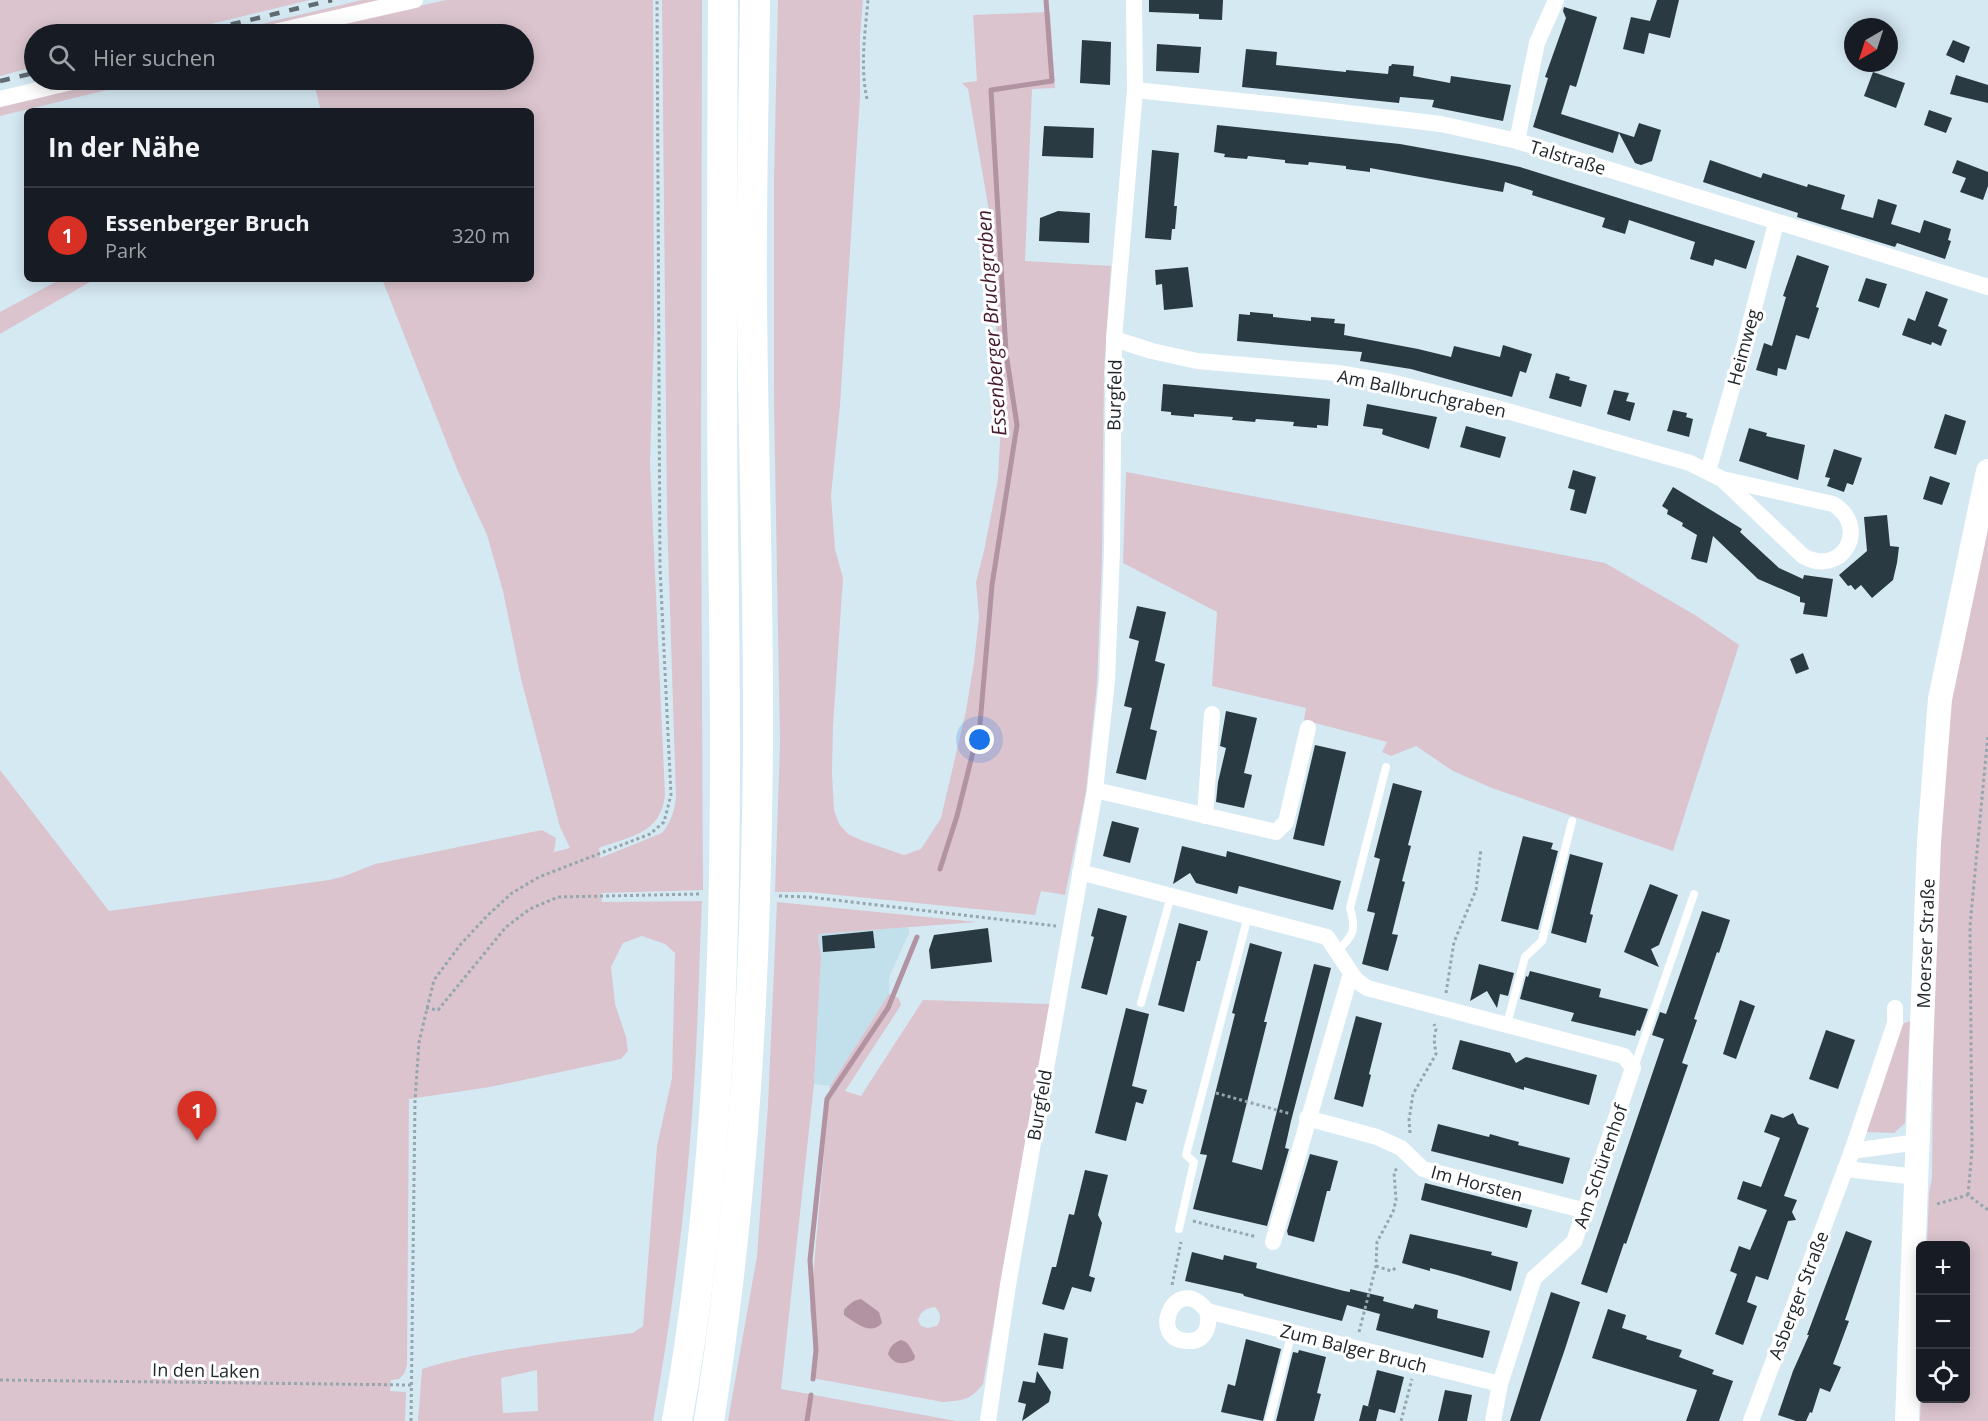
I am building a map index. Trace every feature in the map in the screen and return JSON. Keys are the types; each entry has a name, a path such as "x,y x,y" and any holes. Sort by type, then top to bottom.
{"highway":[{"path":"677,1421 702,1242 722,986 726,746 721,315 723,0"},
{"path":"709,1421 740,1182 753,979 758,740 752,296 755,0"}],"street":[{"path":"309,24 415,0"},
{"name":"Burgfeld","path":"988,1421 1008,1285 1095,790 1107,681 1112,550 1114,339 1135,90 1134,0"},
{"path":"1516,141 1538,43 1556,0"},
{"path":"0,99 38,90"},
{"name":"Talstraße","path":"1135,90 1441,124 1516,141 1988,287"},
{"name":"Heimweg","path":"1715,475 1744,347 1776,223"},
{"name":"Am Ballbruchgraben","path":"1114,339 1152,351 1197,361 1338,373 1390,382 1493,407 1690,463 1715,475 1833,504 1843,511 1849,521 1851,532 1849,544 1841,555 1831,561 1820,562 1808,559 1715,475"},
{"name":"Moerser Straße","path":"1907,1421 1929,853 1940,699 1988,471"},
{"path":"1205,816 1212,714"},
{"path":"1095,790 1276,832 1286,822 1308,728"},
{"path":"1080,872 1327,937 1356,980 1367,987 1624,1056 1633,1068"},
{"path":"1273,1242 1307,1118 1351,973"},
{"name":"Asberger Straße","path":"1751,1421 1852,1151 1895,1023 1895,1008"},
{"name":"Am Schürenhof","path":"1493,1421 1500,1384 1534,1278 1574,1242 1633,1068"},
{"name":"Im Horsten","path":"1307,1118 1377,1137 1405,1151 1423,1169 1586,1211"},
{"path":"1852,1151 1918,1142"},
{"path":"1845,1169 1917,1177"},
{"name":"Zum Balger Bruch","path":"1177,1302 1185,1299 1194,1300 1202,1304 1207,1311 1500,1384"},
{"path":"1177,1302 1170,1308 1167,1325 1171,1333 1186,1342 1195,1341 1208,1329 1207,1311"}],"lane":[{"path":"1337,952 1352,936 1355,926 1350,908 1386,767"},
{"path":"1507,1024 1525,957 1542,941 1572,821"},
{"name":"Am Schürenhof","path":"1633,1068 1694,894"},
{"path":"1141,1003 1172,896"},
{"path":"1179,1229 1194,1162 1186,1155 1248,916"},
{"path":"1269,1421 1292,1332"}],"path":[{"path":"411,1421 415,1101 419,1042 434,980 461,944 512,893 539,877 650,834 664,822 670,795 660,568 657,0"},
{"path":"867,99 864,84 868,0"},
{"path":"1968,1195 1972,1150 1970,926 1988,734"},
{"path":"1355,1348 1376,1266 1377,1242 1393,1212 1396,1200 1394,1172 1403,1162 1411,1132 1410,1113 1413,1094 1436,1054 1434,1039 1436,1029 1432,1021 1436,1006 1446,996 1454,942 1476,890 1481,849"},
{"path":"426,1008 438,1010 506,927 530,909 558,897 679,894"},
{"path":"809,897 1071,927"},
{"path":"1203,1089 1307,1118"},
{"path":"1968,1195 1988,1210"},
{"path":"1915,1211 1968,1195"},
{"path":"1182,1218 1273,1242"},
{"path":"1177,1302 1172,1288 1183,1235 1179,1229"},
{"path":"1376,1266 1391,1272 1396,1268"},
{"path":"1401,1421 1417,1363"},
{"name":"In den Laken","path":"0,1380 412,1385"}],"shaded area":[{"path":"0,0 310,0 211,24 24,24 24,70 0,76"},
{"path":"362,0 392,0 294,24 261,24"},
{"path":"446,0 653,0 654,332 650,463 665,795 662,808 651,826 642,832 599,848 600,858 662,833 672,817 676,798 667,515 662,0 702,0 703,890 601,893 602,902 702,901 691,1129 673,1297 653,1421 418,1421 422,1369 500,1351 633,1333 643,1326 657,1146 672,1078 675,953 665,944 642,936 623,943 611,967 615,1004 626,1037 628,1051 621,1059 490,1087 409,1099 407,1365 404,1374 399,1379 391,1380 390,1391 406,1392 405,1421 0,1421 0,770 109,911 329,880 375,864 542,830 556,838 554,852 570,848 560,827 521,679 503,591 487,535 457,469 383,282 534,282 534,108 320,108 316,90 534,90 534,24 338,24","holes":["537,1370 538,1411 503,1413 501,1378"]},
{"path":"778,0 863,0 860,37 860,97 840,405 831,496 835,549 843,578 832,773 834,810 839,824 848,834 904,855 921,849 941,818 966,711 979,617 976,582 998,479 1002,402 996,348 997,308 990,217 968,89 962,83 977,81 973,15 1050,12 1055,88 1032,89 1025,261 1111,266 1104,371 1102,559 1097,683 1086,792 1065,895 1041,891 1035,915 808,892 775,892 780,744 774,403 774,179"},
{"path":"62,90 107,90 33,108 24,108 24,110 0,116 0,105"},
{"path":"55,282 90,282 0,334 0,312"},
{"path":"1126,472 1605,563 1695,615 1739,645 1673,851 1492,788 1453,771 1416,746 1391,756 1382,752 1387,742 1304,720 1306,708 1212,686 1217,612 1123,563"},
{"path":"1988,521 1988,1421 1920,1421 1921,1403 1970,1403 1970,1241 1927,1241 1929,1193 1932,1178 1934,959 1948,702"},
{"path":"777,902 977,922 818,934 821,958 814,1084 781,1389 956,1421 728,1421 757,1256 768,1105"},
{"path":"908,927 909,933 889,977 889,994 830,1086 814,1084 821,958 818,934"},
{"path":"889,994 899,998 901,1005 845,1091 861,1096 923,1000 1050,1004 983,1384 966,1399 943,1402 812,1378 815,1339 810,1311 830,1086","holes":["935,1307 940,1314 937,1326 928,1328 921,1326 918,1320 922,1312"]},
{"path":"1910,1021 1905,1123 1894,1133 1866,1132 1899,1029 1904,1023"},
{"path":"861,1299 879,1312 882,1323 878,1327 863,1327 844,1315 844,1310 848,1306"},
{"path":"901,1340 909,1346 915,1356 914,1360 899,1363 888,1354 892,1345"}],"building":[{"path":"1149,0 1223,0 1222,20 1199,19 1199,14 1149,12"},
{"path":"1657,0 1679,0 1670,38 1649,33 1644,54 1623,49 1631,17 1650,21"},
{"path":"1564,7 1597,17 1576,87 1570,85 1561,114 1634,137 1639,123 1661,130 1652,161 1641,165 1635,163 1619,133 1613,153 1533,127 1548,78 1545,77 1566,18"},
{"path":"1082,40 1111,42 1110,85 1080,83"},
{"path":"1953,40 1970,47 1964,63 1946,55"},
{"path":"1157,44 1201,47 1199,73 1156,71"},
{"path":"1246,49 1277,52 1276,65 1388,74 1389,66 1392,64 1414,66 1413,76 1450,83 1451,76 1511,85 1503,121 1432,107 1434,100 1400,97 1399,103 1242,87"},
{"path":"1873,72 1905,83 1896,108 1864,96"},
{"path":"1956,75 1988,85 1988,103 1950,94"},
{"path":"1929,110 1952,118 1946,133 1924,125"},
{"path":"1217,125 1400,144 1483,159 1520,167 1755,241 1746,269 1715,259 1713,266 1690,259 1695,242 1629,220 1625,234 1602,227 1605,218 1532,195 1533,191 1505,182 1503,192 1370,168 1370,172 1346,169 1346,166 1309,162 1308,165 1248,156 1247,159 1224,157 1225,154 1214,152"},
{"path":"1044,126 1094,128 1093,158 1042,156"},
{"path":"1152,150 1179,153 1174,206 1177,206 1175,229 1172,229 1171,240 1145,238"},
{"path":"1710,160 1761,178 1763,173 1807,187 1808,184 1845,195 1841,209 1873,218 1878,199 1897,205 1891,224 1920,233 1924,220 1951,229 1948,240 1951,241 1945,259 1897,243 1895,247 1797,217 1798,213 1703,182"},
{"path":"1957,160 1988,172 1988,186 1983,200 1960,192 1966,178 1952,173"},
{"path":"1058,211 1090,213 1089,243 1039,241 1040,218"},
{"path":"1797,255 1829,266 1809,339 1796,335 1786,370 1778,368 1777,376 1756,370 1764,343 1772,346 1786,297 1783,296"},
{"path":"1188,267 1193,307 1164,310 1162,284 1156,285 1155,270"},
{"path":"1866,278 1887,284 1879,308 1858,301"},
{"path":"1926,291 1948,299 1938,326 1947,330 1941,346 1902,335 1908,318 1915,321"},
{"path":"1250,312 1311,321 1311,317 1335,319 1334,323 1345,324 1344,335 1451,357 1454,346 1500,357 1503,345 1532,354 1526,373 1520,371 1512,397 1411,369 1360,361 1362,352 1237,341 1239,314 1250,315"},
{"path":"1556,373 1570,377 1569,380 1587,385 1581,407 1549,398"},
{"path":"1163,384 1330,399 1328,426 1317,425 1317,428 1293,426 1294,422 1256,419 1255,422 1232,420 1233,417 1194,414 1194,417 1171,415 1171,412 1161,411"},
{"path":"1614,390 1629,393 1626,401 1635,403 1630,421 1607,414"},
{"path":"1367,404 1437,417 1429,449 1384,435 1382,434 1383,429 1363,426"},
{"path":"1673,410 1687,413 1686,417 1693,419 1689,437 1667,431"},
{"path":"1945,414 1966,421 1956,455 1934,448"},
{"path":"1466,426 1506,437 1500,458 1460,447"},
{"path":"1749,428 1767,433 1766,436 1805,445 1798,480 1739,461"},
{"path":"1834,449 1862,458 1853,485 1847,483 1844,492 1827,486 1830,478 1825,477"},
{"path":"1573,470 1596,477 1586,514 1570,510 1575,490 1568,488"},
{"path":"1930,476 1950,483 1942,505 1923,499"},
{"path":"1673,487 1742,529 1740,532 1779,568 1803,579 1804,575 1833,579 1827,617 1803,614 1805,603 1800,602 1800,597 1758,579 1713,536 1707,563 1691,559 1697,535 1682,526 1683,523 1667,514 1668,510 1662,506"},
{"path":"1887,515 1890,546 1899,547 1897,563 1893,580 1872,598 1861,585 1855,590 1851,585 1848,586 1839,575 1867,551 1864,517"},
{"path":"1137,606 1166,612 1155,661 1165,664 1150,729 1157,731 1146,780 1116,773 1132,708 1124,706 1139,641 1129,638"},
{"path":"1803,653 1809,669 1796,674 1790,659"},
{"path":"1226,711 1257,718 1244,773 1252,775 1244,808 1216,802 1226,748 1220,746"},
{"path":"1315,745 1346,752 1324,846 1293,839"},
{"path":"1393,783 1422,791 1408,845 1411,846 1402,881 1405,882 1392,934 1398,935 1388,971 1362,964 1375,913 1367,911 1380,859 1374,857"},
{"path":"1112,821 1139,828 1130,863 1103,856"},
{"path":"1523,836 1553,843 1551,849 1558,851 1538,930 1501,921"},
{"path":"1182,846 1226,857 1227,851 1341,881 1333,910 1239,886 1237,894 1196,883 1190,873 1173,884"},
{"path":"1570,854 1603,863 1590,914 1593,915 1586,943 1551,933"},
{"path":"1650,884 1678,895 1659,945 1651,949 1659,967 1624,952"},
{"path":"1098,908 1127,916 1107,995 1081,988 1094,937 1091,936"},
{"path":"1702,911 1730,920 1694,1019 1697,1020 1682,1063 1688,1065 1607,1293 1581,1284 1664,1039 1652,1035 1660,1012 1666,1014"},
{"path":"1179,923 1208,931 1200,961 1197,961 1184,1012 1158,1005"},
{"path":"988,928 992,962 931,969 929,950 934,935"},
{"path":"873,931 875,948 823,952 822,936"},
{"path":"1250,943 1282,952 1232,1162 1262,1170 1314,964 1331,968 1291,1121 1285,1148 1289,1149 1267,1226 1193,1209 1207,1155 1200,1154"},
{"path":"1479,964 1514,973 1508,996 1500,994 1497,1008 1487,991 1470,1001"},
{"path":"1530,971 1601,989 1599,997 1648,1009 1640,1031 1637,1030 1635,1036 1571,1021 1574,1013 1520,999 1526,976 1528,977"},
{"path":"1740,1000 1755,1006 1736,1059 1723,1054"},
{"path":"1126,1008 1149,1014 1132,1086 1147,1090 1143,1104 1136,1102 1126,1141 1095,1133"},
{"path":"1356,1016 1382,1023 1363,1107 1334,1099"},
{"path":"1826,1030 1855,1040 1838,1089 1809,1079"},
{"path":"1460,1040 1510,1053 1516,1063 1526,1057 1597,1075 1589,1105 1524,1087 1524,1090 1452,1069"},
{"path":"1793,1113 1798,1124 1809,1128 1784,1196 1797,1200 1792,1212 1796,1220 1788,1221 1768,1280 1756,1276 1747,1302 1757,1306 1743,1345 1715,1334 1737,1274 1730,1271 1739,1246 1750,1250 1767,1210 1737,1199 1743,1181 1761,1187 1780,1138 1764,1132 1771,1114 1783,1118"},
{"path":"1438,1124 1489,1137 1490,1134 1519,1142 1518,1145 1570,1158 1563,1184 1431,1151"},
{"path":"1310,1154 1338,1161 1330,1191 1327,1191 1314,1242 1288,1235 1287,1231"},
{"path":"1085,1170 1108,1175 1098,1215 1102,1223 1089,1276 1095,1278 1091,1292 1072,1287 1064,1310 1042,1304 1052,1267 1056,1267 1069,1214 1074,1215"},
{"path":"1425,1183 1532,1210 1527,1228 1421,1200"},
{"path":"1846,1231 1872,1241 1845,1320 1849,1321 1833,1364 1841,1367 1830,1392 1820,1388 1812,1413 1810,1412 1806,1421 1796,1421 1778,1415"},
{"path":"1410,1234 1492,1252 1491,1255 1518,1262 1511,1291 1430,1268 1430,1271 1402,1263"},
{"path":"1192,1252 1223,1260 1224,1255 1257,1263 1256,1268 1344,1291 1350,1292 1350,1289 1384,1297 1383,1301 1413,1309 1415,1304 1438,1310 1437,1318 1490,1331 1483,1358 1376,1330 1380,1314 1347,1305 1342,1321 1185,1281"},
{"path":"1551,1292 1580,1302 1540,1421 1510,1421"},
{"path":"1608,1309 1626,1315 1622,1328 1647,1336 1646,1339 1682,1350 1679,1357 1714,1370 1712,1374 1733,1381 1719,1421 1686,1421 1697,1390 1592,1358"},
{"path":"1044,1333 1068,1338 1063,1369 1038,1365"},
{"path":"1246,1339 1281,1349 1263,1421 1221,1412 1228,1384 1235,1386"},
{"path":"1299,1350 1326,1357 1317,1393 1321,1394 1314,1421 1276,1421 1293,1352 1298,1353"},
{"path":"1377,1370 1404,1377 1395,1413 1379,1409 1376,1421 1359,1421 1363,1405 1371,1407 1368,1406"},
{"path":"1037,1371 1051,1392 1049,1402 1022,1421 1026,1404 1018,1402 1023,1381 1035,1383"},
{"path":"1445,1390 1472,1395 1467,1421 1438,1421"}],"waterway":[{"name":"Essenberger Bruchgraben","path":"940,869 957,816 980,724 992,585 1017,425 1006,353 991,90 1052,81 1046,0"},
{"name":"Essenberger Bruchgraben","path":"813,1379 816,1350 810,1260 827,1099 888,1008 917,937"},
{"name":"Essenberger Bruchgraben","path":"807,1421 811,1395"}],"railway":[{"path":"233,24 332,0"},
{"path":"0,81 24,75"}],"place":[{"name":"Essenberger Bruch","path":"197,1141"}]}
